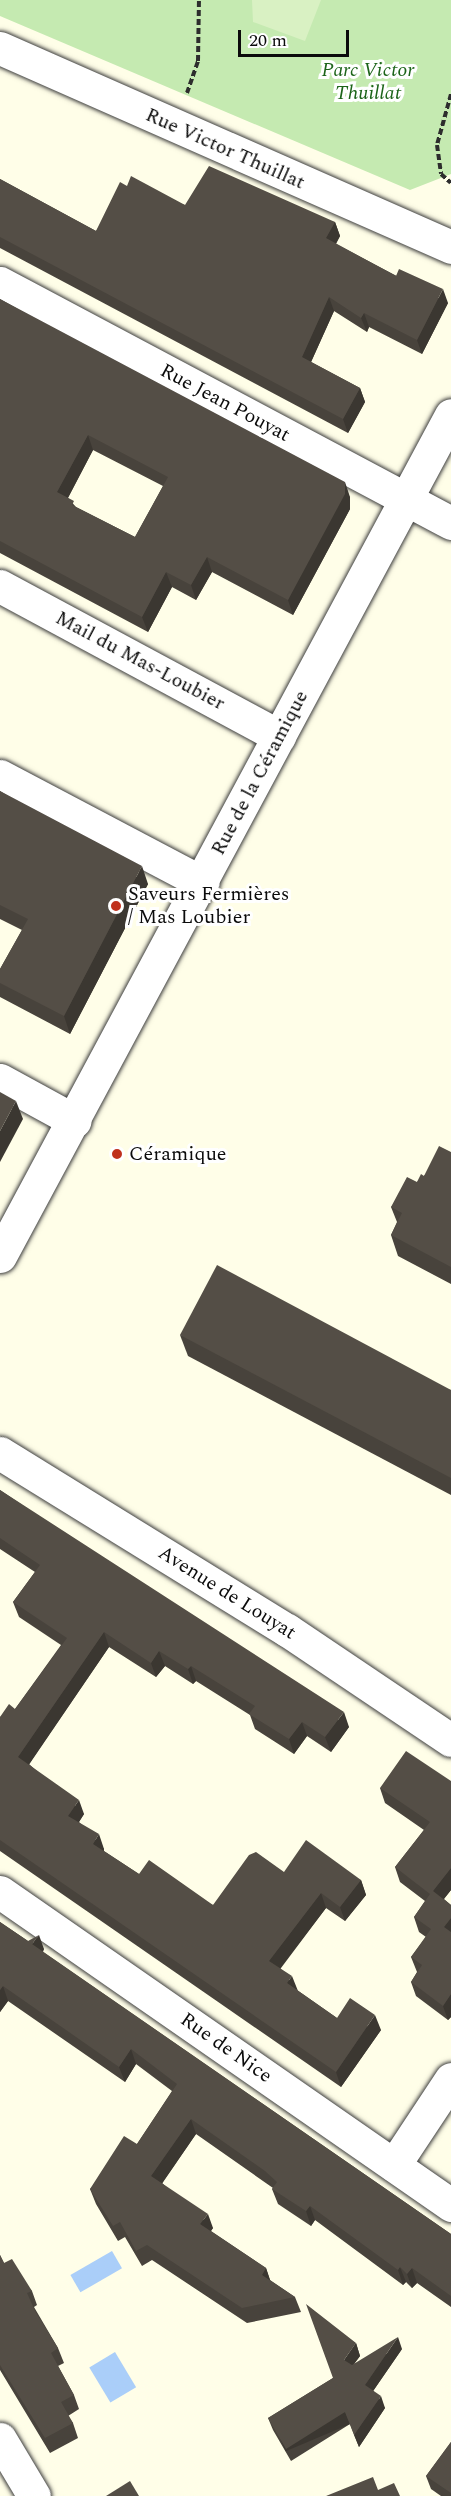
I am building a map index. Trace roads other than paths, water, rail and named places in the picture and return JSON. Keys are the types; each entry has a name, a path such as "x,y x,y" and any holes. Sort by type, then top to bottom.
{"street":[{"name":"Rue Victor Thuillat","path":"0,48 451,248"},
{"name":"Rue Jean Pouyat","path":"0,283 451,523"},
{"name":"Rue de la Céramique","path":"0,1256 202,883 404,498 451,415"},
{"name":"Mail du Mas-Loubier","path":"0,586 279,736"},
{"path":"0,776 202,883"},
{"path":"0,1080 75,1120"},
{"name":"Avenue de Louyat","path":"0,1453 287,1630 451,1740"},
{"name":"Rue de Nice","path":"0,1892 451,2205"},
{"path":"394,2165 451,2079"},
{"path":"0,2439 34,2496"}],"water":[{"path":"112,2251 122,2268 80,2292 70,2275"},
{"path":"115,2352 136,2387 110,2403 89,2367"}],"place":[{"name":"Saveurs Fermières / Mas Loubier","path":"116,906"},
{"name":"Céramique","path":"117,1154"}],"park label":[{"name":"Parc Victor Thuillat","path":"368,82"}]}
